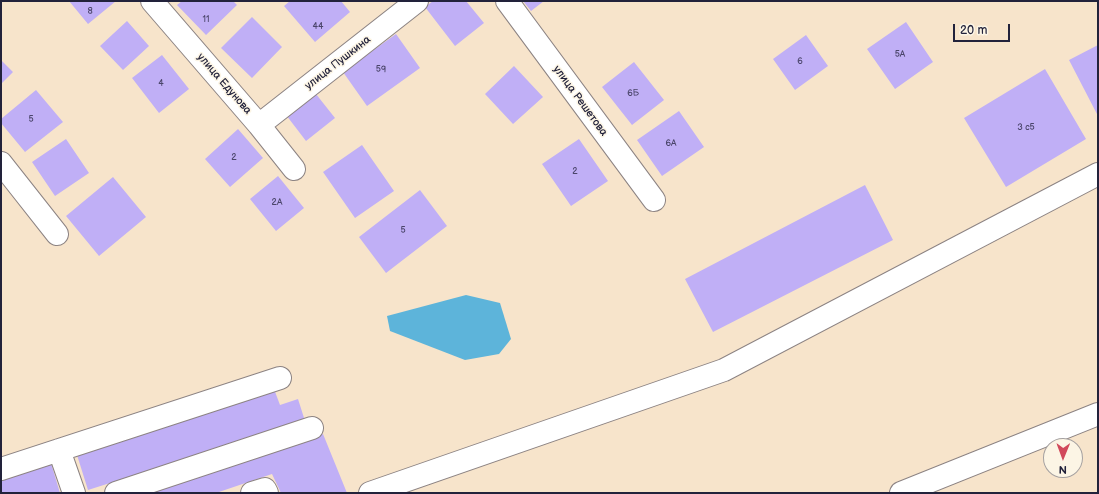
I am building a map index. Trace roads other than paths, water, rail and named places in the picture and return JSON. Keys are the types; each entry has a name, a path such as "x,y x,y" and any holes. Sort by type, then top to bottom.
{"street":[{"name":"улица Едунова","path":"152,1 259,125 294,169"},
{"name":"улица Пушкина","path":"259,125 417,1"},
{"name":"улица Решетова","path":"507,1 654,200"},
{"path":"1,163 57,234"},
{"path":"370,493 724,370 1098,174"},
{"path":"1,469 280,378"},
{"path":"901,493 1098,414"},
{"path":"116,493 312,428"},
{"path":"59,450 74,493"},
{"path":"252,493 265,489 267,493"}],"water":[{"path":"466,295 500,303 511,339 499,354 465,360 390,331 387,316"}]}
